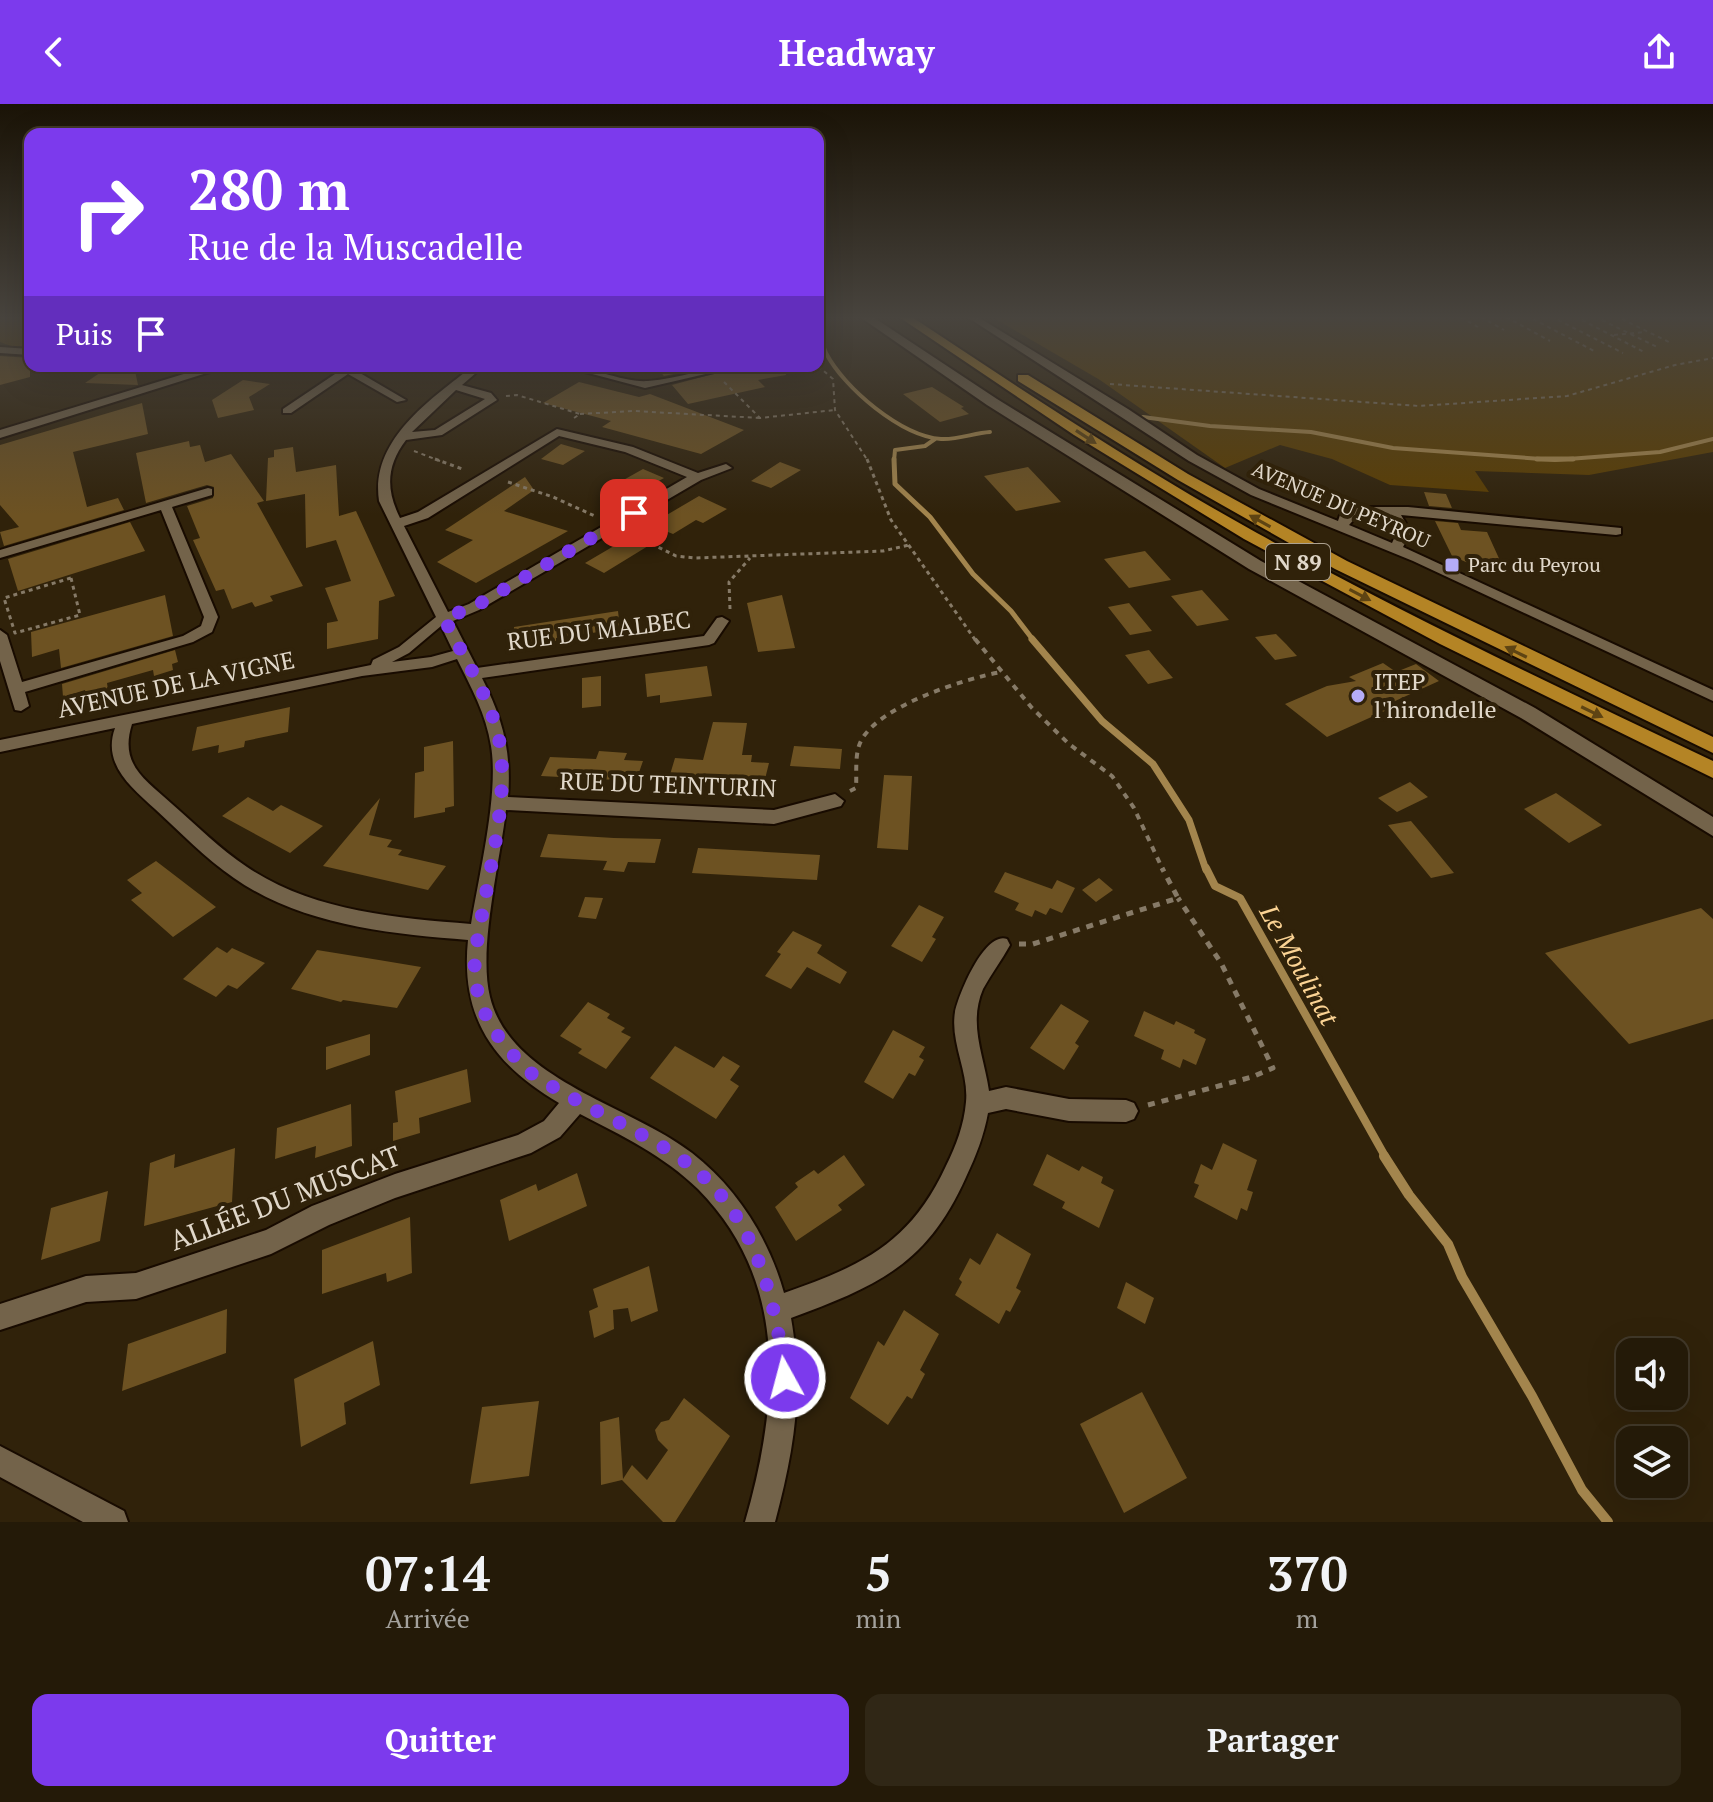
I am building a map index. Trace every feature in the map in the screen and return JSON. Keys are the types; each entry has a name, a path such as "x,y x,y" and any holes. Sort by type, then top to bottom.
{"highway":[{"name":"N 89","path":"1005,383 1086,437 1249,535 1408,621 1713,770"},
{"name":"N 89","path":"1033,383 1257,519 1410,600 1713,746"}],"street":[{"path":"0,434 167,383"},
{"path":"287,411 324,383"},
{"path":"371,383 401,400"},
{"path":"458,383 402,437 386,463 380,482 385,501 472,674 498,737 501,762 498,803 474,972 488,1021 510,1054 531,1073 669,1152 702,1175 727,1202 747,1234 763,1269 775,1310 785,1378 783,1421 760,1522"},
{"path":"964,383 1255,565 1528,713 1713,828"},
{"name":"AVENUE DU PEYROU","path":"1079,383 1193,458 1255,492 1396,549 1713,696"},
{"path":"402,437 422,437 444,430 490,403 492,398 455,386"},
{"path":"396,524 423,515 543,438 560,432 629,449 697,477"},
{"name":"AVENUE DE LA VIGNE","path":"362,671 404,650 444,618 474,607 697,477 726,468"},
{"path":"0,554 208,492"},
{"path":"0,635 19,698 204,633 211,617 165,504"},
{"path":"1342,527 1345,518 1355,511 1408,511 1616,531"},
{"path":"1382,512 1399,519 1404,532 1396,549"},
{"name":"RUE DU MALBEC","path":"472,674 709,640 722,621"},
{"name":"AVENUE DE LA VIGNE","path":"0,746 362,671 432,662 461,653"},
{"path":"126,719 118,739 119,759 133,779 210,848 255,883 308,904 400,927 479,933"},
{"name":"RUE DU TEINTURIN","path":"498,803 774,817 835,801"},
{"path":"775,1310 833,1289 905,1248 957,1176 978,1104 977,1073 965,1023 972,988 1000,945"},
{"path":"978,1104 1006,1098 1069,1110 1126,1111"},
{"name":"ALLÉE DU MUSCAT","path":"0,1317 86,1289 136,1286 271,1241 321,1215 395,1186 523,1145 552,1129 576,1101"},
{"path":"0,1461 113,1522"}],"path":[{"path":"725,383 760,418"},
{"path":"833,383 835,410 867,459 891,520 966,629 1001,672 1069,744 1112,776 1134,808 1144,835 1178,898 1221,963 1273,1068 1252,1077 1126,1111"},
{"path":"1103,384 1419,406 1567,396 1612,383"},
{"path":"492,398 517,395 580,414 634,411 760,418 835,410"},
{"path":"560,432 560,428 580,414"},
{"path":"722,621 730,612 729,582 751,557"},
{"path":"71,578 80,615 15,633 4,598 71,578"},
{"path":"835,801 856,788 860,743 864,735 887,718 937,692 979,675 1001,672"},
{"path":"1000,945 1033,944 1178,898"}],"shaded area":[{"path":"1105,383 1713,383 1713,452 1589,475 1475,471 1489,492 1390,485 1332,459 1280,445 1225,468"}],"building":[{"path":"90,383 138,383 138,385"},
{"path":"238,383 270,384 249,397 254,410 218,418 212,400"},
{"path":"577,383 584,383 639,397 650,394 744,430 701,454 602,427 611,421 543,403"},
{"path":"761,383 765,387 688,404 672,385"},
{"path":"932,387 964,407 961,408 969,414 940,422 903,394"},
{"path":"142,403 148,434 73,452 87,507 118,498 124,510 4,546 0,532 19,527 0,505 0,445"},
{"path":"189,441 190,447 200,445 205,462 231,454 264,501 257,503 303,586 270,596 273,601 255,607 252,602 232,609 224,589 216,591 193,540 200,538 187,506 213,498 214,487 207,485 146,503 136,453"},
{"path":"561,444 585,451 563,465 541,459"},
{"path":"293,447 296,472 336,465 339,516 356,511 395,596 379,601 378,639 327,649 327,623 338,621 325,588 351,581 336,540 306,548 305,494 266,501 268,458 274,457 274,450"},
{"path":"780,462 801,470 771,488 751,481"},
{"path":"1028,467 1061,502 1016,511 984,476"},
{"path":"643,469 664,478 632,496 611,487"},
{"path":"525,477 534,490 504,511 568,531 476,583 437,562 473,540 445,530"},
{"path":"1424,492 1446,494 1452,508 1429,506"},
{"path":"699,496 727,509 703,523 696,520 673,534 663,530 666,535 604,573 585,563"},
{"path":"1435,521 1458,523 1461,530 1487,532 1502,565 1489,572 1452,556"},
{"path":"130,522 145,551 18,591 8,559"},
{"path":"1145,551 1171,580 1129,588 1104,559"},
{"path":"1202,590 1229,620 1197,626 1171,596"},
{"path":"165,595 173,636 61,668 59,649 32,657 31,632"},
{"path":"782,595 795,648 758,652 747,603"},
{"path":"1129,603 1152,631 1130,635 1108,607"},
{"path":"618,611 620,629 556,638 556,641 513,646 514,627"},
{"path":"1276,634 1297,656 1275,660 1255,637"},
{"path":"175,650 178,662 172,664 173,670 154,676 153,670 107,683 108,690 86,697 85,690 63,697 62,684"},
{"path":"1149,650 1173,678 1148,684 1125,655"},
{"path":"1383,663 1396,672 1416,664 1439,681 1382,707 1387,710 1327,737 1285,704 1327,686 1356,681 1349,677"},
{"path":"707,666 712,696 660,703 660,695 647,697 645,674"},
{"path":"601,676 601,706 582,708 582,678"},
{"path":"290,707 288,732 245,741 244,747 218,753 219,745 192,751 197,727"},
{"path":"713,722 747,723 742,755 752,755 751,762 769,763 764,783 669,778 675,758 703,760"},
{"path":"453,741 454,806 445,808 445,812 414,818 415,773 424,771 424,747"},
{"path":"794,746 842,749 840,769 790,766"},
{"path":"599,751 627,753 624,760 643,761 636,781 541,776 550,757 596,759"},
{"path":"884,775 912,776 908,850 877,848"},
{"path":"1410,782 1428,797 1397,812 1378,798"},
{"path":"1556,793 1602,825 1569,843 1524,809"},
{"path":"248,797 273,811 281,805 323,826 290,853 222,816"},
{"path":"380,798 369,835 392,840 387,847 402,850 398,855 446,866 428,890 323,866"},
{"path":"1411,821 1454,873 1431,878 1388,825"},
{"path":"548,834 661,839 655,863 628,862 624,872 603,870 607,861 540,857"},
{"path":"698,848 820,855 817,880 692,873"},
{"path":"156,861 216,907 173,937 131,900 142,893 127,880"},
{"path":"1005,872 1052,889 1057,880 1075,888 1062,913 1050,908 1046,915 1035,910 1032,917 1015,910 1019,903 994,892"},
{"path":"1099,878 1113,890 1096,902 1082,890"},
{"path":"585,897 603,898 596,919 578,917"},
{"path":"919,905 944,917 932,937 936,939 922,962 891,946"},
{"path":"1701,908 1713,919 1713,1019 1629,1044 1545,953"},
{"path":"793,931 822,945 817,953 847,972 840,984 807,967 791,989 765,976 781,954 777,952"},
{"path":"217,947 227,953 232,948 265,963 237,989 228,985 216,997 183,979"},
{"path":"317,950 421,967 397,1008 341,1002 291,989"},
{"path":"588,1002 610,1014 607,1018 625,1028 621,1032 631,1037 606,1069 578,1053 582,1049 560,1036"},
{"path":"1061,1004 1089,1021 1075,1043 1079,1046 1064,1070 1030,1048"},
{"path":"1144,1011 1174,1025 1176,1021 1206,1039 1196,1065 1183,1059 1180,1068 1161,1059 1164,1050 1134,1036"},
{"path":"893,1030 925,1047 919,1057 924,1060 915,1076 909,1073 893,1099 864,1082"},
{"path":"370,1034 370,1055 326,1070 326,1047"},
{"path":"675,1046 714,1068 723,1056 740,1066 730,1080 739,1086 716,1119 650,1078"},
{"path":"467,1069 471,1102 419,1118 420,1133 393,1141 393,1123 398,1122 395,1091"},
{"path":"351,1104 352,1146 315,1158 316,1146 275,1159 277,1128"},
{"path":"1223,1143 1257,1160 1247,1190 1253,1192 1247,1211 1241,1208 1237,1220 1194,1197 1199,1185 1194,1183 1201,1164 1212,1170"},
{"path":"235,1148 232,1202 144,1226 150,1163 175,1154 174,1168"},
{"path":"1047,1154 1079,1171 1082,1166 1103,1177 1101,1183 1114,1190 1099,1228 1062,1208 1065,1202 1033,1185"},
{"path":"844,1155 865,1185 838,1205 842,1210 796,1241 775,1207 798,1187 795,1183 814,1170 818,1174"},
{"path":"577,1173 587,1206 509,1241 500,1200 536,1184 538,1191"},
{"path":"108,1191 100,1241 41,1260 51,1208"},
{"path":"410,1217 412,1273 387,1282 386,1273 322,1294 322,1250"},
{"path":"997,1233 1031,1254 1016,1288 1021,1291 1010,1312 1006,1310 999,1324 955,1295 970,1258 980,1265"},
{"path":"649,1266 658,1311 631,1322 628,1308 613,1310 614,1329 594,1338 589,1311 598,1307 593,1289"},
{"path":"1126,1282 1154,1298 1145,1324 1117,1308"},
{"path":"227,1309 226,1353 122,1391 128,1344"},
{"path":"904,1310 939,1334 920,1370 925,1374 912,1399 907,1396 888,1425 850,1398 878,1341 884,1346"},
{"path":"373,1341 380,1385 344,1403 346,1424 301,1447 294,1379"},
{"path":"1142,1392 1187,1478 1124,1513 1080,1424"},
{"path":"684,1398 730,1436 675,1522 663,1522 622,1480 601,1485 600,1422 619,1417 623,1479 632,1465 647,1480 668,1450 658,1440 655,1430 661,1422 669,1420"},
{"path":"539,1401 529,1476 470,1484 482,1407"}],"waterway":[{"name":"Le Moulinat","path":"848,383 892,420 925,436 941,439 990,432"},
{"path":"1143,417 1210,426 1311,432 1393,448 1542,459"},
{"name":"Le Moulinat","path":"894,460 895,450 925,446 935,439"},
{"path":"1568,459 1660,452 1713,439"},
{"path":"1537,459 1542,459"},
{"path":"1542,459 1568,459"},
{"path":"1542,459 1568,459"},
{"path":"1568,459 1573,459"},
{"name":"Le Moulinat","path":"894,460 895,484 930,517 973,574 1011,611 1034,641"},
{"name":"Le Moulinat","path":"1032,639 1102,721 1153,764 1189,820 1206,870"},
{"name":"Le Moulinat","path":"1206,868 1215,886 1240,898 1386,1158"},
{"name":"Le Moulinat","path":"1384,1156 1409,1195 1448,1244 1462,1277 1532,1396 1582,1490 1608,1522"}],"place":[{"name":"Parc du Peyrou","path":"1452,565"},
{"name":"ITEP l'hirondelle","path":"1358,696"}],"route":[{"path":"634,513 474,607 444,618 494,724 500,750 498,803 476,951 476,986 488,1021 498,1037 510,1054 531,1073 552,1088 681,1159 702,1175 727,1202 747,1234 763,1269 775,1310 785,1378"}]}
